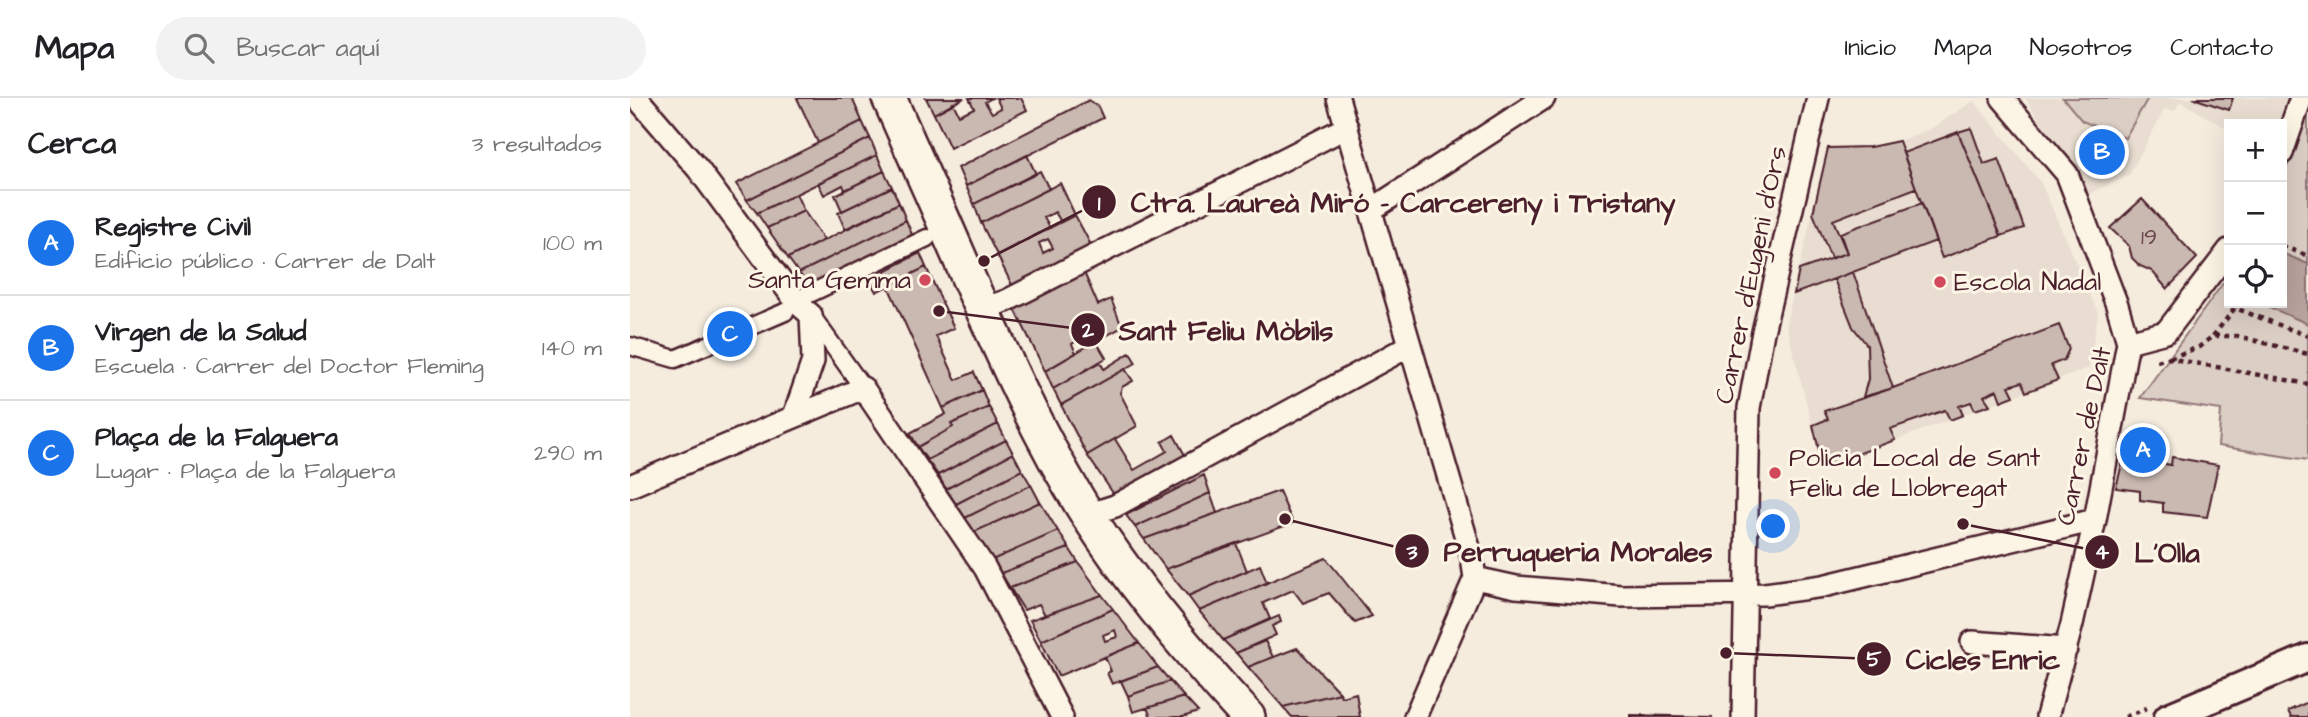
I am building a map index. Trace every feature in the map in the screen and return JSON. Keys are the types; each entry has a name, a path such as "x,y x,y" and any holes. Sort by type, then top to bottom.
{"main road":[{"path":"889,98 1011,375 1087,514 1140,589 1248,717"}],"street":[{"path":"637,98 698,169 798,304 808,306 927,238"},
{"path":"1338,98 1472,558 1475,578 1415,717"},
{"path":"1371,210 1544,98"},
{"name":"Carrer d'Eugeni d'Ors","path":"1743,717 1749,408 1763,332 1818,98"},
{"path":"2002,98 2067,174 2117,304 2128,342"},
{"path":"2287,139 2301,98"},
{"path":"982,309 1006,301 1347,127"},
{"name":"Carrer de Dalt","path":"2047,717 2066,649 2095,520 2128,342 2166,332 2224,257"},
{"path":"808,306 985,568 1062,717"},
{"path":"794,416 813,361 808,306"},
{"path":"630,346 675,359 785,312"},
{"path":"1087,514 1115,506 1409,346"},
{"path":"630,486 863,388"},
{"path":"1475,578 1516,587 1621,596 1765,594 1823,586 2095,520"},
{"path":"1972,642 2066,649"},
{"path":"2168,717 2308,658"}],"path":[{"path":"2287,248 2308,256"},
{"path":"2157,361 2199,347 2213,336 2234,308"},
{"path":"2243,308 2308,335"},
{"path":"2213,336 2236,336 2308,354"},
{"path":"2168,358 2308,384"}],"shaded area":[{"path":"2025,98 2292,98 2284,119 2224,119 2224,127 2180,101 2175,111 2165,109 2129,175 2089,194"},
{"path":"2063,98 2148,98 2125,138 2082,121"},
{"name":"Escola Nadal","path":"1974,101 2041,183 2098,313 2089,368 1823,467 1786,324 1828,148 1870,147 1899,141 1930,129"},
{"path":"2308,109 2308,460 2218,446 2221,410 2140,398 2224,282 2224,308 2287,308 2287,167"},
{"path":"2287,255 2308,264 2308,324 2271,308 2287,308"}],"building":[{"path":"797,98 852,98 862,121 818,143"},
{"path":"926,98 964,98 934,114"},
{"path":"969,98 992,98 985,102 992,113 1001,108 996,98 1021,98 1027,110 950,148 934,114 953,103 959,115 974,108"},
{"path":"2193,98 2233,98 2229,110"},
{"path":"1089,100 1098,107 1103,118 966,186 958,168"},
{"path":"862,121 870,138 747,200 736,184"},
{"path":"1971,128 1984,164 1999,159 2024,228 2001,236 1958,132"},
{"path":"1958,132 2001,236 1942,258 1903,153"},
{"path":"870,138 877,155 757,213 747,200"},
{"path":"1899,141 1916,188 1833,220 1847,253 1831,258 1813,213 1828,148 1870,147"},
{"path":"877,155 884,171 845,190 843,185 824,195 818,183"},
{"path":"1027,155 1036,174 974,204 966,186"},
{"path":"884,171 892,187 842,211 835,195"},
{"path":"1040,171 1049,189 981,223 974,204"},
{"path":"1060,183 1075,215 1061,222 1055,212 1044,218 1050,228 997,255 981,223"},
{"path":"892,187 899,203 845,229 838,213"},
{"path":"796,194 804,211 767,228 757,213"},
{"path":"2142,199 2197,258 2167,289 2152,271 2140,266 2132,258 2129,246 2110,228"},
{"path":"899,203 906,220 799,273 788,258"},
{"path":"1922,203 1936,241 1794,294 1799,270 1847,253 1840,233"},
{"path":"804,211 824,240 788,258 767,228"},
{"path":"1075,215 1091,245 1013,287 997,255","holes":["1048,239 1053,248 1043,253 1039,243"]},
{"path":"906,220 913,237 819,284 805,281 799,273"},
{"path":"920,253 926,267 876,292 869,279"},
{"path":"926,267 954,328 936,336 956,380 974,372 982,390 943,408 888,286"},
{"path":"1082,268 1098,305 1111,299 1122,327 1086,347 1082,338 1072,344 1076,353 1045,371 1013,305"},
{"path":"1853,272 1893,388 1863,397 1868,379 1867,345 1853,327 1834,279"},
{"path":"2059,325 2069,349 2064,360 2051,365 2058,380 2026,392 2022,382 2009,386 2014,396 2001,401 1997,390 1984,396 1990,405 1975,410 1971,402 1959,406 1963,415 1950,420 1945,410 1890,429 1895,440 1823,467 1813,425 1828,419 1824,411 1893,388"},
{"path":"1096,341 1106,358 1053,389 1045,371"},
{"path":"1130,353 1136,363 1061,405 1053,389 1100,362 1104,369"},
{"path":"1125,369 1133,381 1122,387 1120,393 1137,426 1087,455 1061,405"},
{"path":"982,390 989,407 951,424 953,427 918,447 910,433 946,414 943,408"},
{"path":"989,407 998,424 927,460 918,447 953,427 951,424"},
{"path":"998,424 1006,440 938,475 927,460"},
{"path":"1174,435 1186,457 1115,496 1087,455 1115,439 1134,470 1167,451 1162,442"},
{"path":"1006,440 1013,453 946,489 938,475"},
{"path":"1013,453 1022,470 956,504 946,489"},
{"path":"2172,457 2218,465 2207,517 2163,512 2163,503 2140,500 2140,491 2116,488 2122,464 2146,469 2149,461 2171,465"},
{"path":"1022,470 1031,485 965,518 956,504"},
{"path":"1204,475 1210,493 1135,527 1126,515"},
{"path":"1031,485 1040,502 974,532 965,518"},
{"path":"1279,491 1293,523 1166,569 1144,539"},
{"path":"1210,493 1217,513 1144,539 1135,527"},
{"path":"1040,502 1058,531 992,560 974,532"},
{"path":"1058,531 1069,548 1001,573 992,560"},
{"path":"1236,543 1247,571 1188,596 1166,569"},
{"path":"1069,548 1078,562 1010,588 1001,573"},
{"path":"1326,558 1372,616 1355,623 1329,593 1303,603 1293,590 1263,603 1270,619 1223,640 1199,611"},
{"path":"1078,562 1102,595 1045,615 1039,604 1024,610 1010,588"},
{"path":"1260,565 1267,583 1199,611 1188,596"},
{"path":"1102,595 1113,609 1041,641 1030,620"},
{"path":"1113,609 1139,643 1058,676 1041,641","holes":["1115,630 1117,637 1105,641 1103,635"]},
{"path":"1279,616 1281,622 1272,626 1276,635 1236,653 1223,640"},
{"path":"1265,641 1273,657 1248,667 1236,653"},
{"path":"1139,643 1158,667 1112,684 1107,673 1111,671 1105,657"},
{"path":"1297,648 1340,693 1283,707 1248,667"},
{"path":"1158,667 1170,681 1128,696 1121,681"},
{"path":"1170,681 1184,697 1133,712 1128,696"},
{"path":"1340,693 1341,697 1356,693 1360,717 1292,717 1283,707"},
{"path":"1184,697 1198,712 1183,717 1151,717 1147,708"},
{"path":"2308,702 2308,717 2291,717 2288,711"},
{"path":"1631,715 1713,717 1631,717"}],"place":[{"name":"Virgen de la Salud","path":"2102,152"},
{"name":"Ctra. Laureà Miró - Carcereny i Tristany","path":"984,261"},
{"name":"Santa Gemma","path":"925,280"},
{"name":"Escola Nadal","path":"1940,282"},
{"name":"Sant Feliu Mòbils","path":"939,311"},
{"name":"Plaça de la Falguera","path":"730,334"},
{"name":"Registre Civil","path":"2143,450"},
{"name":"Policia Local de Sant Feliu de Llobregat","path":"1775,473"},
{"name":"Perruqueria Morales","path":"1285,519"},
{"name":"L'Olla","path":"1963,524"},
{"name":"Cicles Enric","path":"1726,653"}]}
